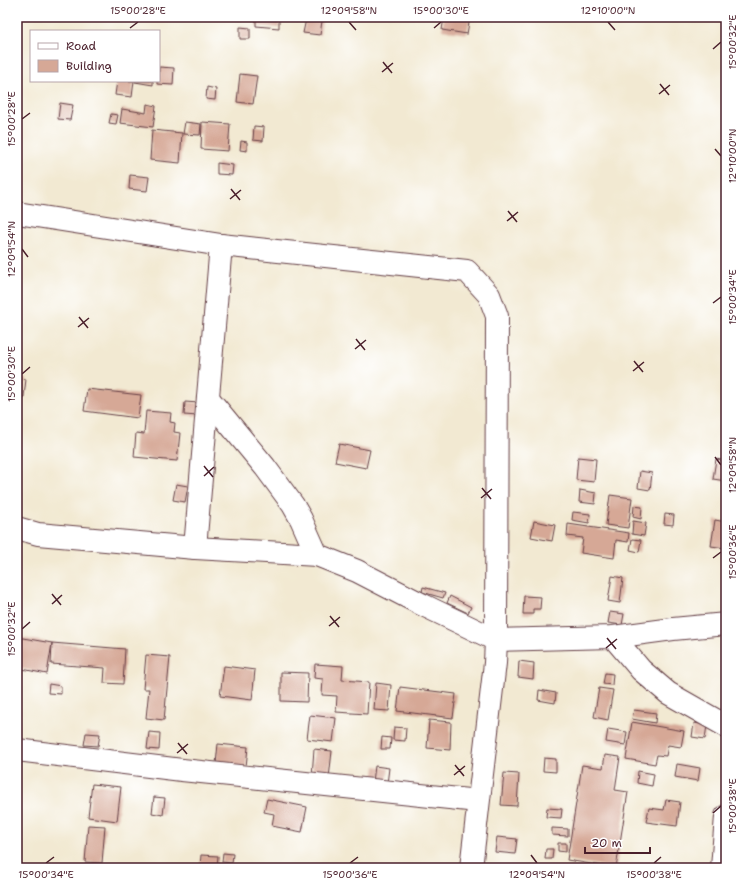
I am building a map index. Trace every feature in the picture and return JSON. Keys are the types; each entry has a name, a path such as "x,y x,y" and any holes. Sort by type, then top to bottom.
{"street":[{"path":"17,213 221,245 467,271 489,295 497,316 496,640 495,663 471,868"},
{"path":"195,548 221,245"},
{"path":"208,398 265,467 293,505 302,519 318,554"},
{"path":"17,528 38,534 195,548 318,554 496,640 613,638 673,629 726,624"},
{"path":"613,638 641,670 668,693 726,726"},
{"path":"17,750 182,770 478,801"},
{"path":"722,868 726,816"}],"building":[{"path":"256,17 279,17 279,28 256,26"},
{"path":"444,17 470,17 467,34 442,30"},
{"path":"306,19 322,21 320,35 303,33"},
{"path":"240,27 250,28 250,39 240,39"},
{"path":"160,67 174,68 173,85 157,84 157,82 160,82"},
{"path":"240,74 257,76 253,104 237,102"},
{"path":"117,82 134,82 132,97 115,95"},
{"path":"135,82 153,82 153,85"},
{"path":"207,87 216,89 215,100 206,99"},
{"path":"60,103 73,105 70,120 58,119"},
{"path":"147,104 156,106 153,127 120,123 122,109 146,113"},
{"path":"111,114 118,115 116,124 109,123"},
{"path":"185,122 201,124 200,135 183,134"},
{"path":"202,122 230,124 228,151 201,149"},
{"path":"254,126 264,127 263,141 253,140"},
{"path":"152,130 182,133 180,163 150,160"},
{"path":"241,141 247,142 247,151 240,150"},
{"path":"217,163 233,165 232,175 217,174"},
{"path":"130,175 149,177 147,191 129,189"},
{"path":"17,378 26,379 24,397 17,396"},
{"path":"87,389 141,395 138,418 84,411"},
{"path":"185,402 199,403 198,416 184,415"},
{"path":"146,411 171,413 170,422 175,423 174,432 180,433 177,461 134,457 136,433 144,434"},
{"path":"339,444 370,450 366,468 335,462"},
{"path":"578,457 596,459 594,482 576,480"},
{"path":"716,459 726,461 726,481 713,479"},
{"path":"640,471 652,473 650,490 638,488"},
{"path":"176,484 188,486 185,502 173,500"},
{"path":"580,490 596,493 595,504 579,502"},
{"path":"610,495 632,498 628,528 606,525"},
{"path":"634,506 642,507 641,519 633,517"},
{"path":"573,512 590,514 589,523 572,520"},
{"path":"665,514 674,515 673,525 664,524"},
{"path":"715,520 726,522 726,548 711,546"},
{"path":"534,521 555,525 552,541 531,537"},
{"path":"633,521 646,523 644,536 632,534"},
{"path":"568,524 629,533 628,542 616,540 614,558 581,553 583,538 567,536"},
{"path":"632,539 641,540 639,552 630,550"},
{"path":"612,576 623,578 620,603 608,601"},
{"path":"423,587 445,593 443,598 422,592"},
{"path":"450,596 471,607 468,613 447,603"},
{"path":"524,596 541,597 540,609 533,609 533,614 523,614"},
{"path":"610,612 624,614 622,625 608,623"},
{"path":"17,637 52,643 47,674 17,668"},
{"path":"52,643 125,649 123,684 104,683 105,668 51,664"},
{"path":"146,655 170,657 164,720 146,718 149,689 143,689"},
{"path":"519,661 534,663 533,679 518,677"},
{"path":"315,664 343,666 342,680 369,682 367,714 336,712 337,696 322,695 323,679 314,678"},
{"path":"224,666 255,670 252,700 220,696"},
{"path":"281,672 308,673 307,702 281,701"},
{"path":"605,673 613,674 612,685 603,684"},
{"path":"376,683 391,685 389,711 374,710"},
{"path":"49,684 61,686 61,694 48,693"},
{"path":"400,687 456,694 453,718 397,711"},
{"path":"599,688 613,690 608,720 594,717"},
{"path":"539,690 556,693 555,703 538,700"},
{"path":"634,710 656,713 655,723 632,719"},
{"path":"310,715 336,718 333,742 307,739"},
{"path":"429,720 451,722 450,750 427,748"},
{"path":"632,722 684,731 681,747 668,745 666,756 657,755 655,764 626,759"},
{"path":"694,723 707,725 705,739 692,737"},
{"path":"394,727 406,728 405,741 393,740"},
{"path":"608,729 627,732 625,745 606,742"},
{"path":"149,732 160,733 159,750 147,749"},
{"path":"86,733 100,734 98,746 84,745"},
{"path":"382,737 391,738 390,749 381,749"},
{"path":"218,744 248,747 246,767 216,764"},
{"path":"314,749 332,751 329,778 312,776"},
{"path":"605,755 620,757 615,790 628,792 616,868 567,860 582,765 603,768"},
{"path":"544,758 556,759 556,772 543,771"},
{"path":"677,764 700,768 698,781 675,777"},
{"path":"375,766 389,768 387,784 373,782"},
{"path":"638,771 654,774 652,786 637,783"},
{"path":"504,773 519,774 517,806 501,805"},
{"path":"92,784 121,787 117,821 88,817"},
{"path":"154,797 165,798 163,815 152,813"},
{"path":"267,799 307,807 302,832 272,826 274,814 264,812"},
{"path":"666,800 680,802 677,826 646,822 649,808 664,810"},
{"path":"547,808 562,809 561,818 546,817"},
{"path":"88,825 105,826 102,863 85,862"},
{"path":"552,828 568,829 568,836 552,835"},
{"path":"497,837 517,839 515,854 495,852"},
{"path":"558,843 566,843 566,852 558,851"},
{"path":"546,849 553,849 552,859 545,859"},
{"path":"223,853 233,854 232,863 222,862"},
{"path":"201,855 218,856 217,868 200,868"}]}
